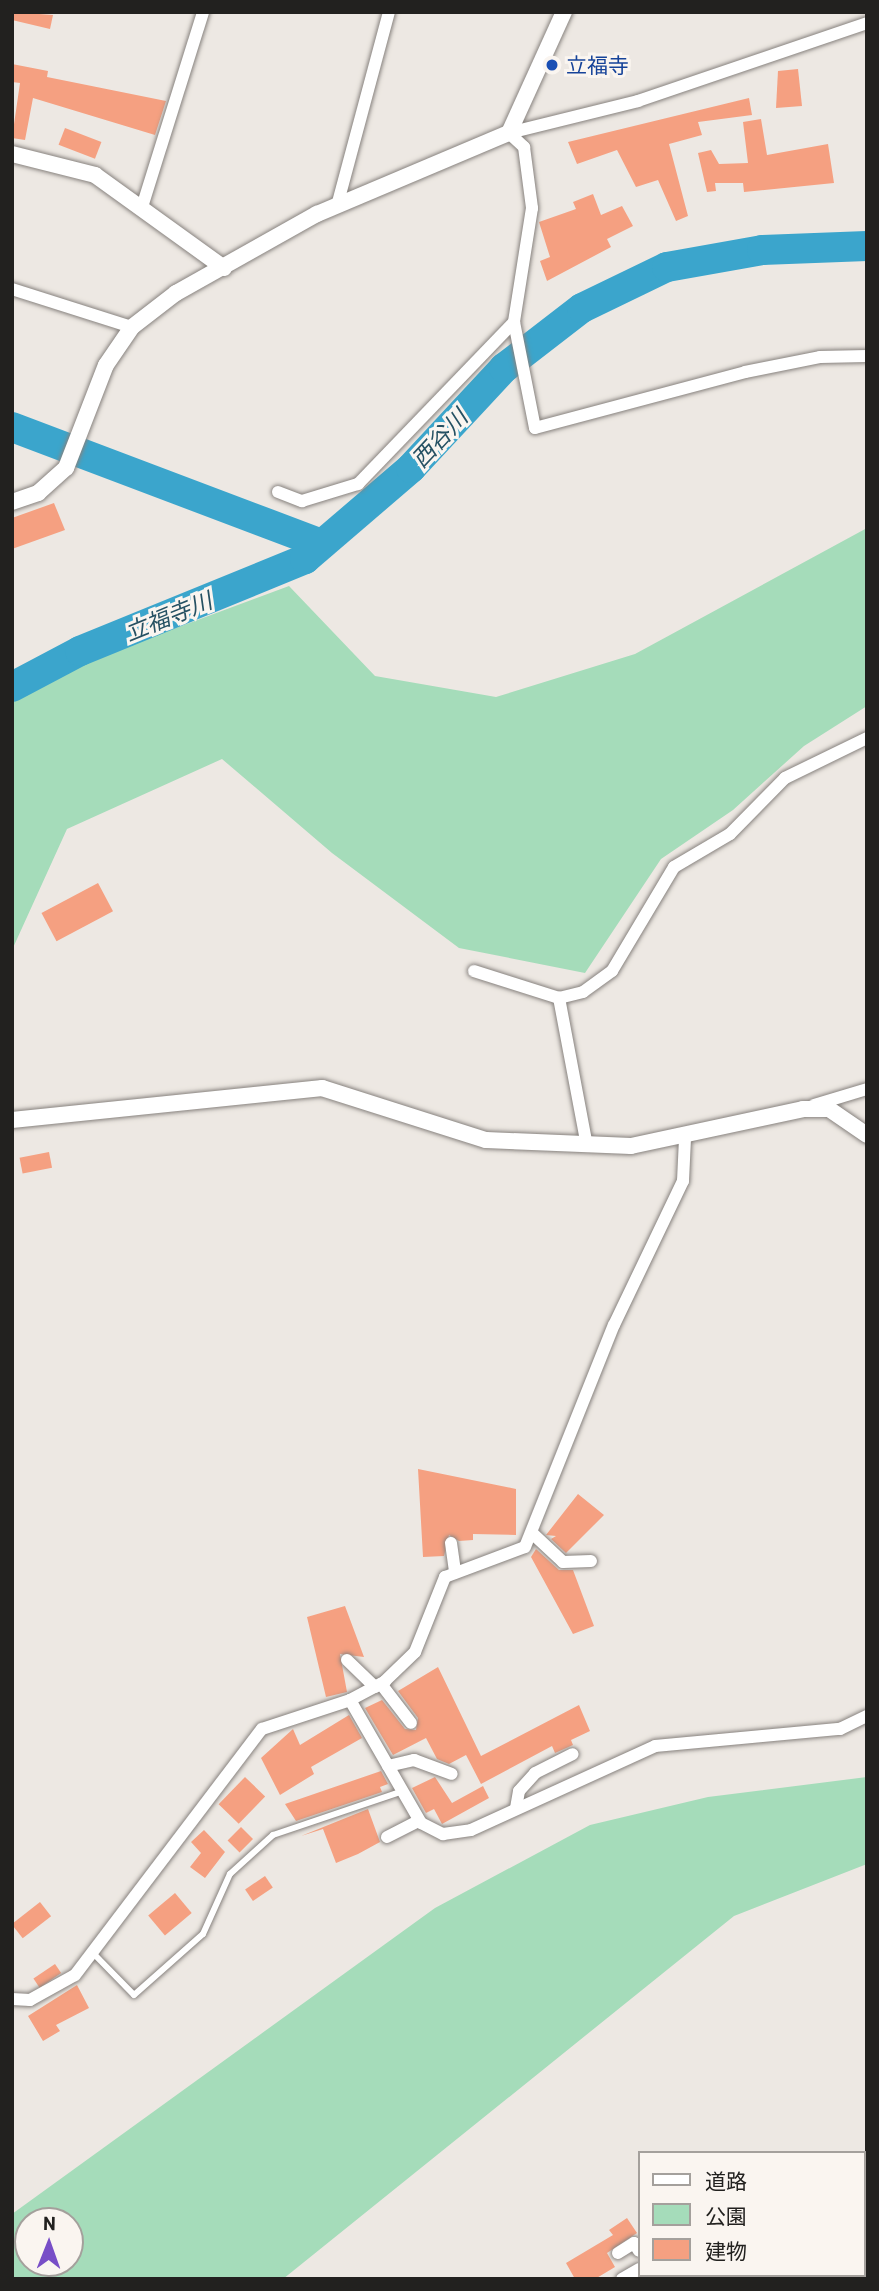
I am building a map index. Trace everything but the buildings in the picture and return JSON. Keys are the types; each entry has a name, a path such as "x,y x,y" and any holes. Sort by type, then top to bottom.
{"street":[{"path":"142,207 203,12"},
{"path":"337,206 389,12"},
{"path":"509,133 564,12"},
{"path":"12,502 38,493 66,468 106,365 132,327 176,293 337,206 509,133 638,101 867,23"},
{"path":"509,133 524,148 532,208 514,321 535,428 745,372 820,357 867,356"},
{"path":"12,154 95,175 224,268"},
{"path":"12,289 132,327"},
{"path":"278,492 302,501 358,484 514,321"},
{"path":"474,971 559,998 583,992 612,971 674,867 730,834 785,778 867,738"},
{"path":"559,998 587,1146"},
{"path":"12,1120 321,1088 486,1140 587,1146 685,1138 803,1109 867,1089"},
{"path":"803,1109 829,1109 867,1135"},
{"path":"12,1999 58,1989 92,1951 262,1729 350,1700 378,1685 415,1653 445,1577 525,1547 614,1325 682,1181 685,1138"},
{"path":"532,1533 563,1562 591,1562"},
{"path":"451,1543 455,1573"},
{"path":"346,1660 378,1685 411,1723"},
{"path":"350,1700 419,1821 443,1834 471,1830 655,1746 840,1729 867,1716"},
{"path":"516,1808 519,1791 535,1773 573,1754"},
{"path":"388,1766 414,1760 452,1774"},
{"path":"387,1837 419,1821"},
{"path":"618,2253 634,2243 638,2249"},
{"path":"622,2279 638,2270"}],"lane":[{"path":"92,1951 134,1995 204,1934 230,1874 273,1835 403,1791"}],"green space":[{"path":"867,528 867,706 804,746 733,810 661,859 585,973 459,948 332,853 222,759 67,829 12,950 12,689 289,586 375,676 496,697 635,654"},
{"path":"867,1777 867,1864 734,1916 283,2279 12,2279 12,2214 14,2213 14,2277 84,2277 84,2207 22,2207 435,1908 590,1825 708,1797"}],"waterway":[{"name":"西谷川","path":"12,687 80,651 305,559 411,468 504,368 582,308 667,267 762,250 867,246"},
{"name":"西谷川","path":"12,427 322,544"}],"place":[{"name":"立福寺","path":"552,65"}],"water label":[{"name":"立福寺川","path":"168,616"}]}
